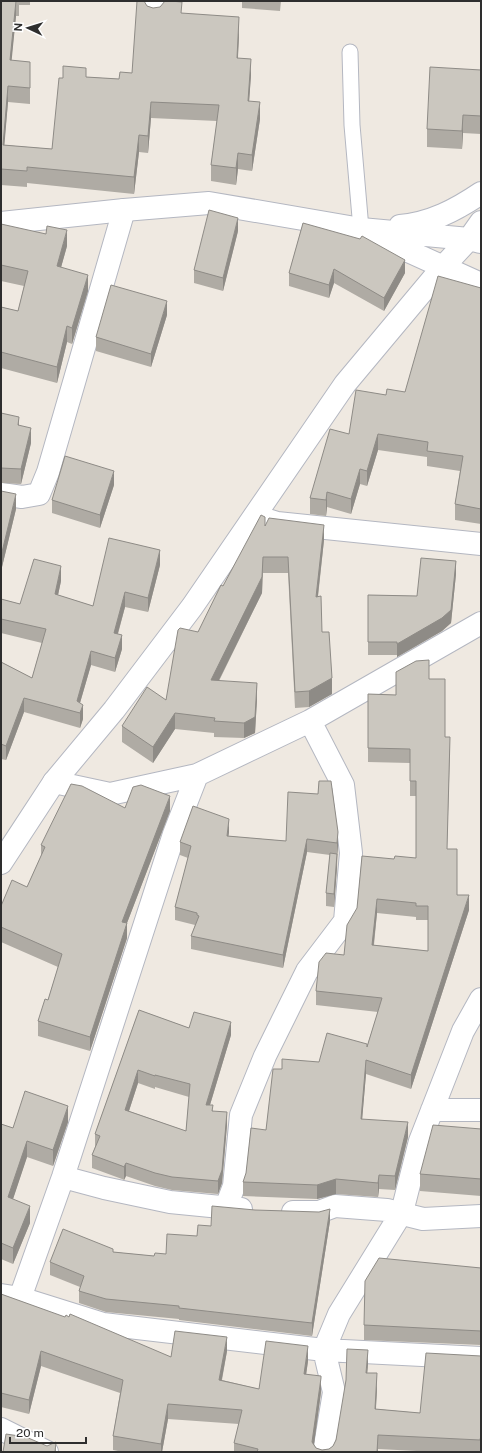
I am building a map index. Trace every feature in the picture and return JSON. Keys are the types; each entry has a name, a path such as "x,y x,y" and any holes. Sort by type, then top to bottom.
{"street":[{"path":"361,229 411,225 433,220 459,208 481,193"},
{"path":"1,223 209,203 361,229 477,235"},
{"path":"1,494 22,497 39,494 48,472 124,210"},
{"path":"361,229 442,268 481,284"},
{"path":"1,863 54,782 114,710 188,613 345,384 442,268 477,235"},
{"path":"255,516 277,524 481,544"},
{"path":"54,782 110,794 197,775 310,721 481,623"},
{"path":"226,1207 234,1186 241,1115 265,1056 307,971 345,921 351,853 343,785 310,721"},
{"path":"197,775 169,849 63,1177 11,1296 103,1324 324,1350 481,1358"},
{"path":"324,1452 334,1392 324,1350 339,1314 402,1212 420,1141 432,1110 472,1031 481,999"},
{"path":"432,1110 481,1110"},
{"path":"63,1177 104,1188 170,1202 268,1211 319,1212 335,1206 402,1212 423,1219 481,1216"},
{"path":"1,1429 47,1452"}],"lane":[{"path":"350,52 352,125 361,229"}],"building":[{"path":"1,1 16,1 10,60 30,62 30,88 8,86 3,145 52,149 59,78 63,78 63,66 86,68 86,77 119,79 120,72 132,73 137,1 144,1 147,6 153,8 160,7 165,1 170,1 182,2 181,13 239,17 237,58 251,59 248,101 260,102 252,155 238,153 236,168 211,165 219,105 151,102 148,136 139,135 134,177 27,167 27,171 1,169"},
{"path":"430,67 481,70 481,116 463,115 462,131 427,129"},
{"path":"209,210 238,218 223,278 194,270"},
{"path":"303,223 360,239 362,236 405,260 384,298 334,269 329,285 289,273"},
{"path":"1,224 46,234 47,226 67,230 57,266 88,275 72,328 67,326 57,367 1,352 1,307 18,311 28,271 1,265"},
{"path":"438,276 481,288 481,509 455,504 463,456 427,451 428,442 378,434 367,471 360,469 351,499 327,492 326,500 310,498 330,429 349,434 356,390 386,395 387,389 405,392"},
{"path":"111,285 167,301 151,354 96,337"},
{"path":"1,413 19,417 18,425 31,428 21,469 1,468"},
{"path":"65,456 114,471 100,515 52,500"},
{"path":"1,491 16,494 2,552 1,552"},
{"path":"261,515 265,517 265,526 269,518 324,525 316,597 321,596 322,632 329,632 332,678 309,691 295,692 288,557 263,557 262,577 211,680 257,683 255,717 244,723 214,721 215,718 175,713 153,747 122,726 147,687 166,700 178,630 180,628 198,632 221,585 223,586"},
{"path":"109,538 160,550 148,598 125,592 114,633 122,635 115,658 91,651 77,701 83,705 80,713 24,698 6,746 1,744 1,662 32,678 46,629 1,619 1,599 20,604 34,559 61,566 55,594 93,606"},
{"path":"421,558 456,561 451,610 442,618 397,644 397,642 368,642 368,595 417,596"},
{"path":"429,660 429,679 445,679 445,737 450,737 447,849 457,849 457,895 469,895 411,1075 366,1060 361,1119 408,1122 395,1176 379,1175 378,1183 336,1179 317,1185 243,1182 246,1173 251,1128 266,1130 273,1069 282,1069 282,1059 319,1062 327,1033 367,1044 367,1047 382,998 316,991 319,962 326,953 344,955 347,925 357,908 362,856 394,859 395,856 416,858 416,781 410,781 410,749 368,748 368,694 396,695 396,672 416,661","holes":["377,899 416,903 416,906 428,906 428,951 372,945"]},
{"path":"319,781 331,781 338,832 337,843 307,839 283,955 191,936 199,916 197,913 175,907 191,846 180,842 193,806 229,819 227,836 286,841 288,792 318,794"},
{"path":"71,784 82,786 125,808 133,787 141,785 170,796 122,922 127,923 90,1037 38,1021 45,999 48,1000 62,954 1,927 1,906 12,880 27,887 45,847 41,845"},
{"path":"330,853 337,854 334,894 326,893"},
{"path":"139,1010 189,1028 194,1012 231,1022 206,1105 213,1105 212,1111 227,1112 222,1170 218,1181 172,1177 126,1163 124,1167 92,1155 100,1136 95,1134","holes":["138,1070 155,1076 190,1084 186,1131 125,1110"]},
{"path":"25,1091 68,1106 53,1150 27,1141 8,1197 30,1206 13,1248 1,1243 1,1124 13,1128"},
{"path":"433,1125 481,1129 481,1179 420,1174"},
{"path":"212,1206 255,1210 319,1212 330,1209 312,1323 179,1308 179,1306 106,1299 79,1291 84,1276 50,1262 63,1229 113,1249 113,1252 154,1256 155,1253 166,1254 167,1234 197,1236 198,1225 211,1226"},
{"path":"379,1258 481,1268 481,1331 364,1325 365,1281"},
{"path":"1,1294 65,1317 66,1315 69,1317 70,1314 171,1357 175,1331 227,1337 219,1380 259,1389 266,1341 308,1346 304,1374 321,1376 312,1442 316,1448 322,1450 329,1449 333,1446 336,1440 346,1380 347,1349 368,1350 366,1373 377,1373 375,1409 420,1413 426,1353 481,1356 480,1440 378,1435 377,1452 257,1452 258,1449 234,1443 242,1410 168,1404 161,1444 113,1436 123,1380 41,1351 29,1400 1,1393"},
{"path":"6,1434 26,1437 47,1446 56,1442 55,1452 3,1452"}]}
